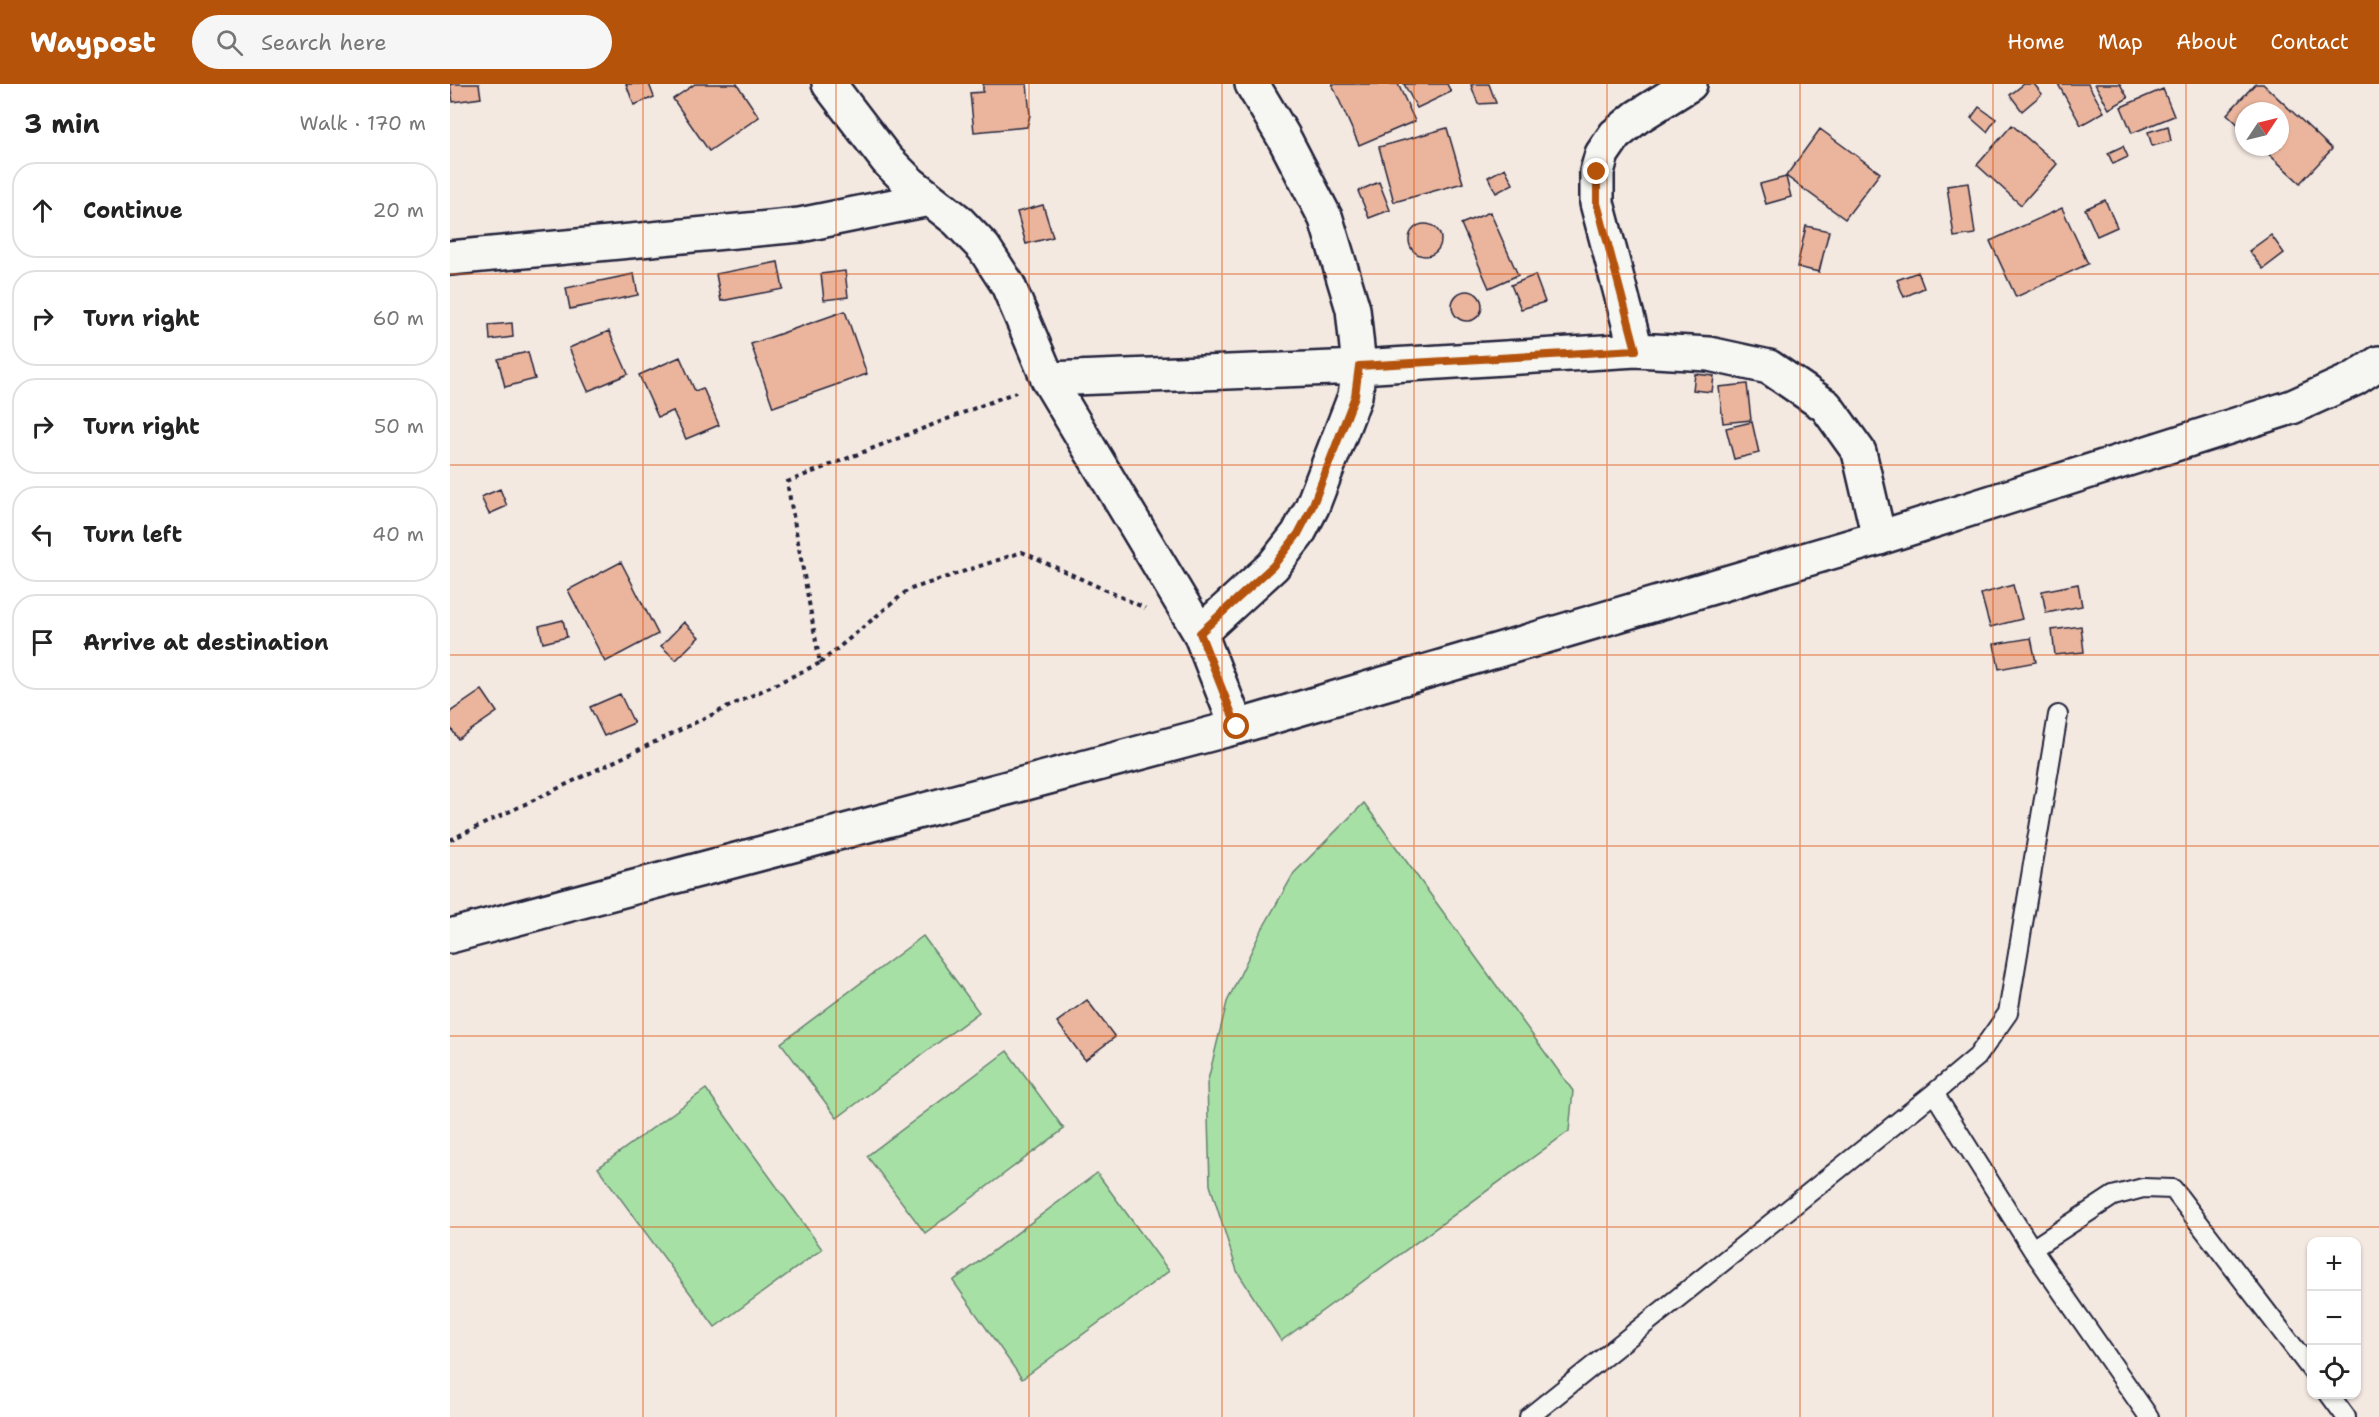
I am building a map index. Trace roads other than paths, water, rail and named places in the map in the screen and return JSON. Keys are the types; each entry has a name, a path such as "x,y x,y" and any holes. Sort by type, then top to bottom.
{"street":[{"path":"829,84 887,160 929,199 957,220 990,257 1008,285 1048,379 1200,633 1237,727"},
{"path":"1200,633 1273,566 1298,534 1312,507 1355,396 1359,366 1353,309 1326,219 1283,136 1252,84"},
{"path":"1636,350 1597,203 1597,172 1602,154 1616,135 1637,117 1690,84"},
{"path":"450,258 800,225 929,199"},
{"path":"1048,379 1359,366 1636,350 1709,354 1769,367 1826,406 1859,452 1879,538"},
{"path":"450,936 1237,727 1879,538 2292,406 2355,379 2379,363"}],"lane":[{"path":"1529,1417 1977,1057 2008,1013 2058,715"},
{"path":"1935,1093 2032,1249 2149,1417"},
{"path":"2032,1249 2113,1196 2143,1188 2174,1190 2307,1364"},
{"path":"2332,1399 2346,1417"}]}
